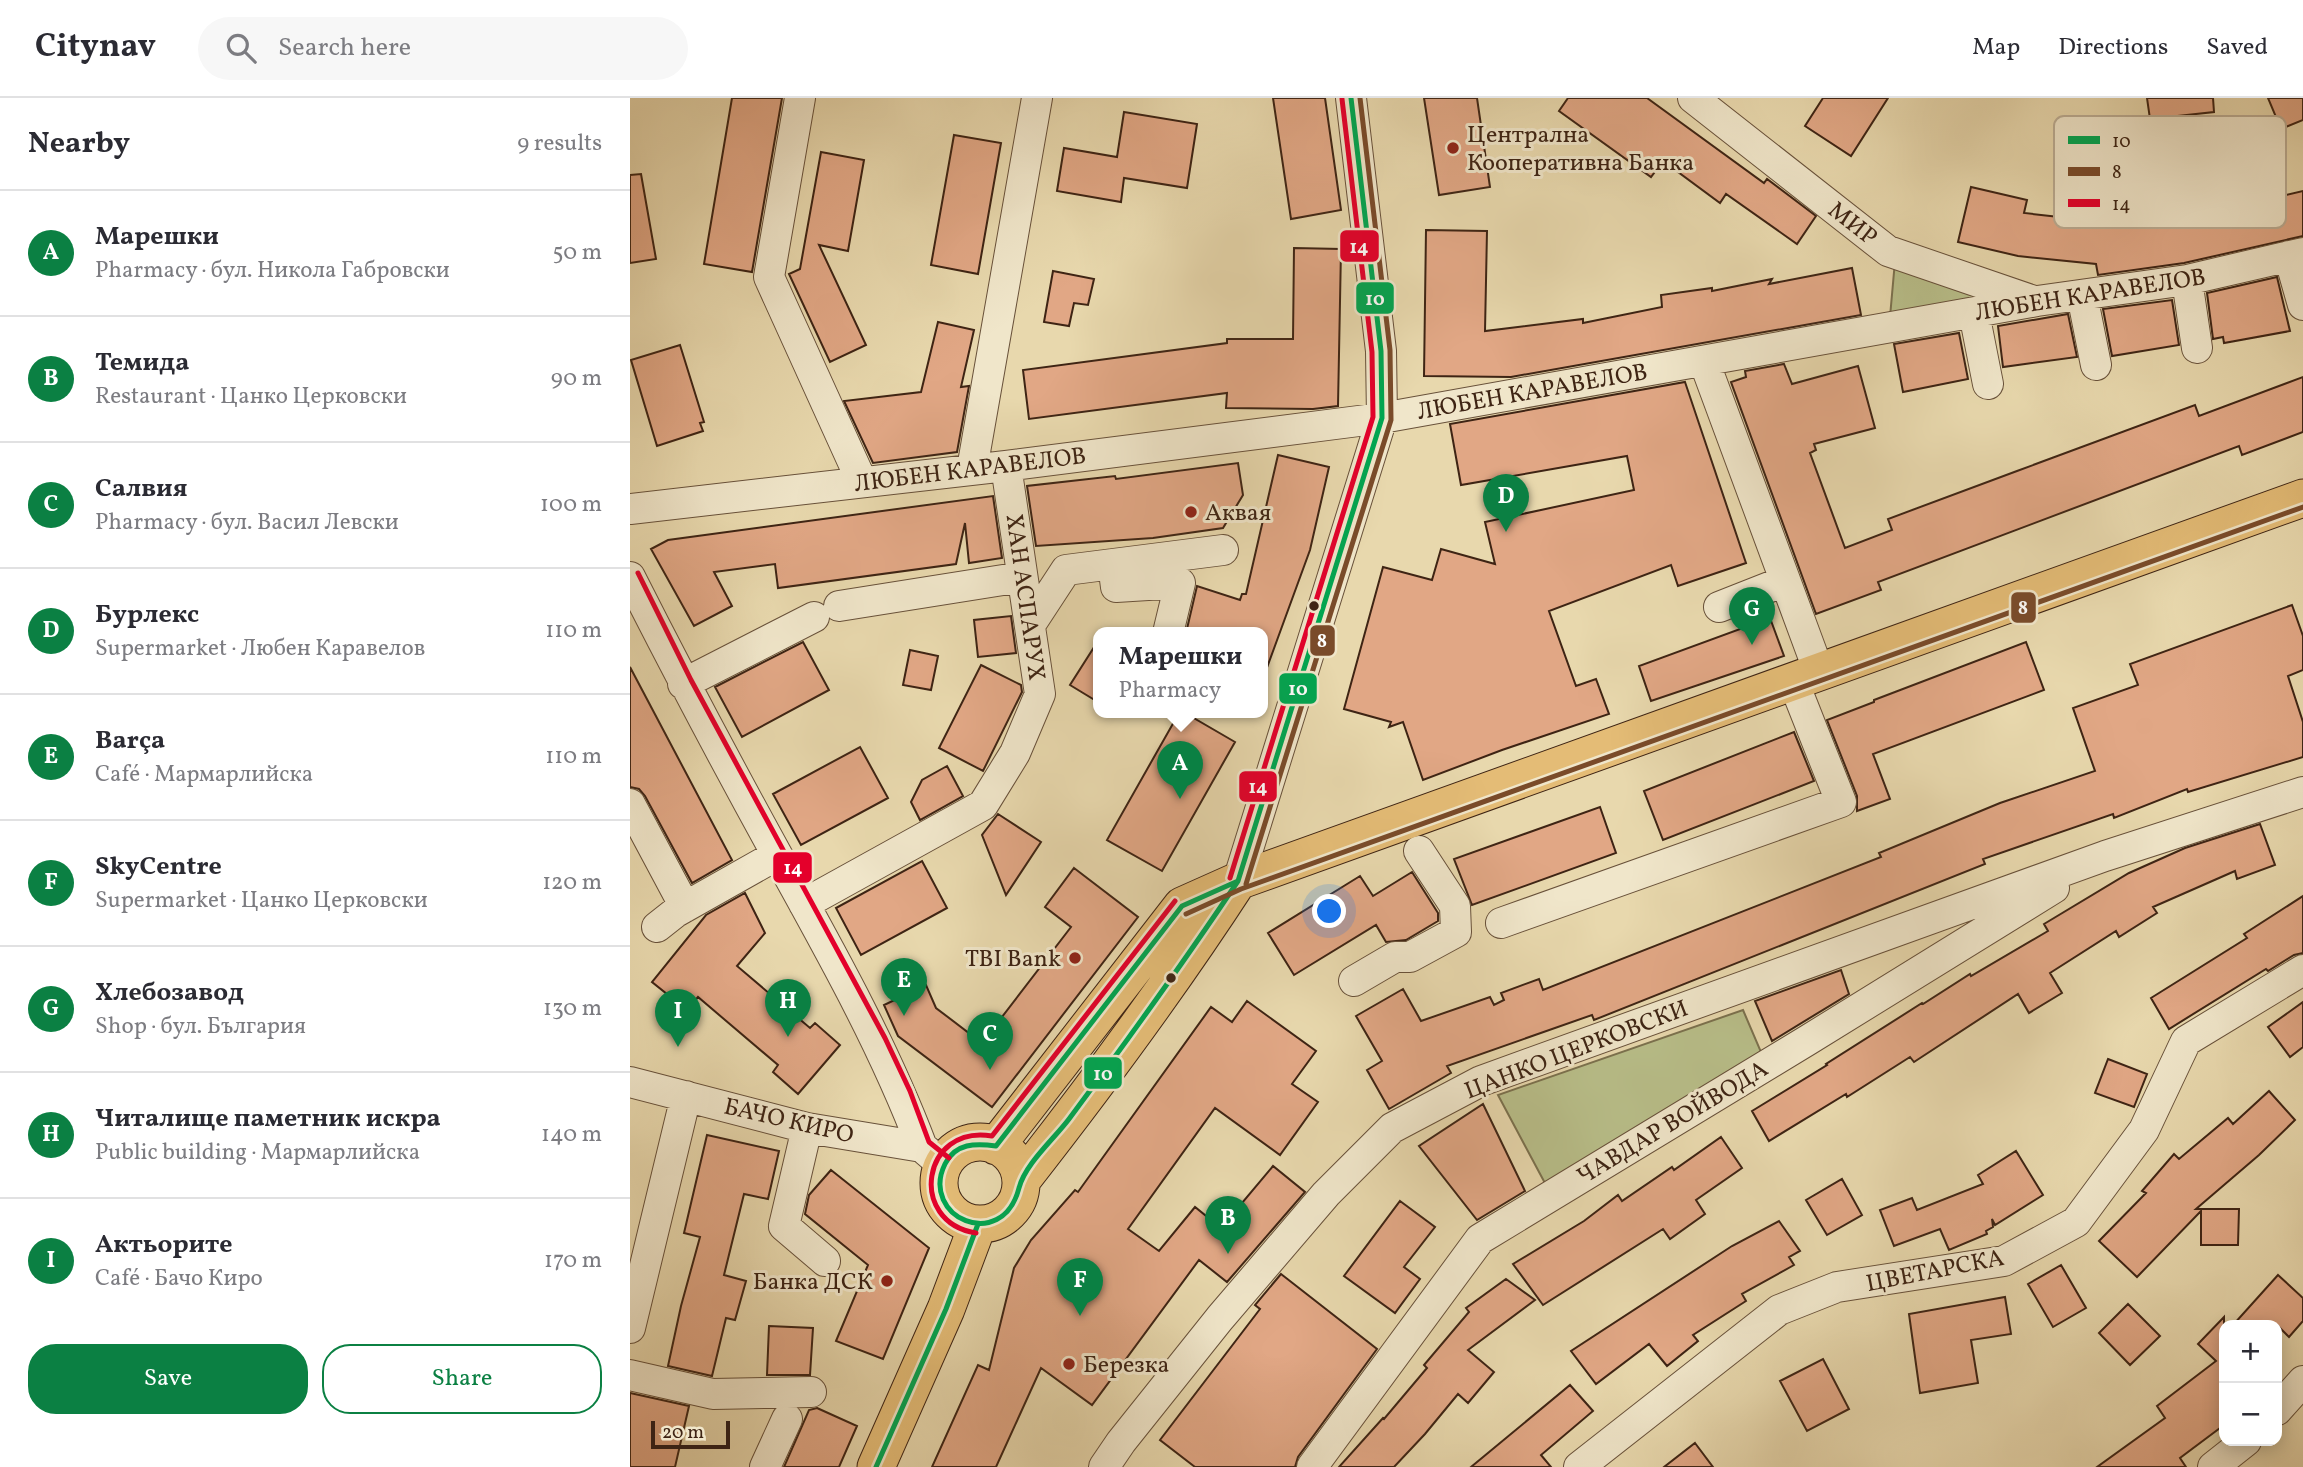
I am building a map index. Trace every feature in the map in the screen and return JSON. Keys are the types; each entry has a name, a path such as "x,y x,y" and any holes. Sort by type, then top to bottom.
{"main road":[{"path":"996,1146 1182,906 1238,881 2303,498"},
{"path":"1021,1181 1064,1127 1207,929 1238,881"},
{"path":"978,1143 996,1146 1007,1153 1017,1166 1021,1181 1018,1197 1010,1211 996,1221 978,1224 962,1220 948,1209 940,1194 939,1179 932,1156 952,1154 964,1146 978,1143"},
{"path":"876,1467 946,1309 978,1224"}],"street":[{"path":"800,98 769,277 862,482"},
{"path":"972,469 1037,98"},
{"path":"1238,881 1382,418 1381,351 1351,98"},
{"name":"МИР","path":"1693,98 1888,251 2037,302"},
{"path":"2296,254 2303,305"},
{"name":"ЛЮБЕН КАРАВЕЛОВ","path":"630,509 1006,466 1382,418 2037,302 2187,280 2296,254"},
{"path":"2187,280 2197,348"},
{"path":"2082,295 2096,365"},
{"path":"1974,313 1988,384"},
{"path":"1501,923 1841,802 1806,677 1785,581 1703,361"},
{"name":"ХАН АСПАРУХ","path":"804,904 983,805 1015,753 1040,694 1006,466"},
{"path":"1030,625 1066,570 1223,550"},
{"path":"1113,564 1116,587 1180,583 1169,627"},
{"path":"630,577 642,632 683,684 877,1042 932,1156"},
{"path":"683,684 826,611 1023,577"},
{"path":"1719,607 1785,581"},
{"path":"2105,856 2303,792"},
{"path":"630,804 685,907"},
{"path":"1354,981 1395,957 1410,957 1456,932 1455,906 1419,851"},
{"path":"657,927 685,907 777,855"},
{"name":"ЦАНКО ЦЕРКОВСКИ","path":"1104,1467 1129,1432 1264,1266 1326,1194 1392,1128 1491,1077 2105,856"},
{"name":"ЧАВДАР ВОЙВОДА","path":"1312,1467 1480,1238 1808,1041 2105,856"},
{"name":"ЦВЕТАРСКА","path":"1579,1467 1779,1310 1837,1287 2004,1261 2076,1222 2144,1130 2186,1041 2303,970"},
{"name":"БАЧО КИРО","path":"630,1082 807,1128 932,1156"},
{"path":"630,1328 686,1096"},
{"path":"807,1128 784,1226 825,1261"},
{"path":"630,1375 713,1394 811,1392"},
{"path":"2282,1404 2303,1381"},
{"path":"765,1467 787,1419"},
{"path":"2213,1467 2240,1446"}],"green space":[{"path":"1895,261 1980,298 1890,317"},
{"path":"1743,1010 1761,1052 1546,1185 1498,1095"}],"building":[{"path":"732,98 782,98 752,272 704,264"},
{"path":"1273,98 1325,98 1341,210 1291,219"},
{"path":"1424,98 1477,98 1490,187 1439,195"},
{"path":"1568,98 1647,98 1764,183 1767,179 1816,216 1797,244 1726,194 1720,203 1663,161 1651,177 1559,111"},
{"path":"1823,98 1888,98 1851,156 1805,126"},
{"path":"2147,98 2213,98 2214,112 2150,116"},
{"path":"2268,98 2303,98 2303,120 2286,127 2286,116 2276,116"},
{"path":"1124,112 1197,124 1187,188 1124,178 1121,202 1057,191 1064,148 1117,157"},
{"path":"954,135 1001,143 978,274 931,265"},
{"path":"821,152 864,160 848,251 819,245 866,345 830,362 789,274 800,269"},
{"path":"641,174 656,259 630,263 630,175"},
{"path":"1971,187 2027,200 2024,213 2054,216 2054,228 2286,228 2286,195 2303,191 2303,236 2184,263 2098,275 2096,264 2018,256 1958,242"},
{"path":"1426,230 1487,231 1485,331 1583,319 1583,323 1662,307 1661,295 1712,288 1712,291 1772,279 1769,284 1852,268 1861,315 1511,377 1424,376"},
{"path":"1294,248 1341,249 1338,406 1313,409 1226,408 1227,393 1029,419 1023,370 1227,343 1227,339 1293,339"},
{"path":"1053,271 1094,279 1088,305 1074,303 1069,326 1044,322"},
{"path":"2277,277 2290,331 2224,343 2223,337 2213,339 2207,293"},
{"path":"2172,300 2179,345 2112,356 2103,309"},
{"path":"2068,314 2077,357 2003,367 1998,326"},
{"path":"938,322 974,330 961,387 969,386 957,452 873,463 844,401 921,392"},
{"path":"1959,333 1968,379 1903,392 1894,344"},
{"path":"680,345 704,422 700,423 703,431 657,446 631,360"},
{"path":"1784,364 1792,384 1858,366 1875,428 1814,444 1816,450 1810,453 1845,548 1892,530 1888,519 2195,405 2199,416 2303,377 2303,432 2242,455 2239,446 1878,582 1881,590 1816,614 1731,382 1746,377 1745,371"},
{"path":"1685,382 1746,563 1678,586 1671,565 1549,611 1576,686 1596,679 1609,714 1423,780 1403,722 1389,727 1391,722 1344,709 1383,567 1432,580 1441,549 1495,564 1485,522 1634,490 1627,456 1461,485 1450,424"},
{"path":"1278,455 1329,467 1310,550 1268,665 1268,627 1187,627 1197,586 1240,600 1242,594 1246,594"},
{"path":"1238,463 1243,495 1223,528 1153,538 1036,546 1027,486 1115,476 1116,479"},
{"path":"993,496 1002,558 969,563 965,523 956,564 778,588 775,564 714,572 732,606 694,626 651,549 668,540"},
{"path":"2292,605 2303,636 2303,670 2288,676 2303,722 2303,757 2188,792 2187,789 2114,818 2113,814 1983,859 1985,864 1594,1020 1592,1015 1447,1066 1451,1073 1389,1109 1367,1070 1382,1061 1356,1016 1403,989 1421,1021 1490,997 1494,1005 1504,1000 1501,993 1539,979 1543,990 1881,857 1879,853 2000,803 2095,771 2073,708 2138,685 2130,664"},
{"path":"1011,616 1016,653 978,657 974,620"},
{"path":"1770,618 1784,656 1651,701 1639,666"},
{"path":"803,642 829,690 742,737 715,687"},
{"path":"2026,642 2044,690 1873,754 1890,799 1857,811 1857,796 1827,720"},
{"path":"1093,649 1093,699 1070,685"},
{"path":"910,650 938,656 931,690 903,685"},
{"path":"981,665 1021,685 1022,692 983,771 939,748"},
{"path":"630,667 732,860 692,883 645,796 639,789 630,787"},
{"path":"1176,718 1194,718 1235,742 1162,871 1107,840"},
{"path":"1794,732 1814,781 1663,840 1644,791"},
{"path":"860,747 888,798 801,845 773,794"},
{"path":"947,766 963,796 920,820 911,802 922,780"},
{"path":"1600,807 1616,853 1472,905 1454,859"},
{"path":"998,814 1041,842 1006,895 982,835"},
{"path":"2260,824 2275,865 2237,879 2235,871 2153,907 2157,913 2119,937 2116,931 2050,973 2062,993 2029,1013 2018,994 1914,1062 1910,1057 1847,1097 1846,1094 1769,1141 1752,1111 1922,1003 2048,931 2044,924 2129,873 2185,848"},
{"path":"922,861 947,908 861,955 836,908"},
{"path":"1074,868 1138,917 992,1107 898,1036 884,1005 926,985 936,1008 982,1043 1071,927 1045,907"},
{"path":"1412,872 1438,913 1438,921 1406,940 1386,942 1376,925 1294,975 1268,933 1360,876 1373,896"},
{"path":"745,893 765,933 737,966 810,1028 815,1023 840,1045 798,1094 773,1072 778,1065 698,997 687,1010 652,982 706,915"},
{"path":"2303,896 2303,953 2294,955 2268,971 2266,969 2169,1029 2151,998 2247,938 2244,934"},
{"path":"1841,970 1849,994 1772,1041 1755,1001"},
{"path":"1247,1001 1316,1051 1292,1084 1318,1102 1280,1155 1215,1108 1128,1229 1159,1251 1195,1207 1221,1228 1273,1166 1305,1192 1227,1282 1199,1260 1092,1405 1041,1368 996,1467 932,1467 978,1365 989,1370 1014,1268 1031,1240 1075,1190 1078,1192 1211,1007 1232,1022"},
{"path":"2303,1002 2303,1047 2290,1057 2268,1027"},
{"path":"2108,1059 2147,1074 2134,1107 2095,1093"},
{"path":"2269,1091 2295,1120 2196,1209 2239,1209 2238,1245 2201,1245 2201,1211 2137,1277 2099,1241 2146,1193 2142,1191 2174,1154 2179,1159 2228,1118 2233,1124"},
{"path":"1483,1104 1525,1191 1477,1220 1419,1146"},
{"path":"707,1135 779,1151 768,1199 744,1194 724,1275 746,1281 735,1320 726,1318 712,1376 668,1366 700,1237 684,1233"},
{"path":"1721,1137 1742,1168 1696,1200 1705,1214 1670,1239 1663,1229 1543,1305 1513,1264 1584,1221 1618,1195 1622,1201 1672,1167 1674,1170"},
{"path":"2016,1151 2043,1195 1995,1225 1992,1219 1993,1227 1986,1231 1987,1234 1949,1250 1940,1229 1894,1246 1880,1210 1912,1198 1917,1210 1983,1184 1978,1175"},
{"path":"831,1170 929,1248 883,1359 836,1341 868,1265 805,1214 809,1195"},
{"path":"1842,1179 1862,1215 1827,1235 1806,1200"},
{"path":"1400,1201 1435,1227 1404,1267 1420,1279 1395,1313 1344,1276"},
{"path":"1779,1221 1800,1251 1789,1257 1794,1265 1742,1294 1746,1301 1693,1335 1698,1341 1667,1366 1649,1344 1596,1384 1571,1351 1732,1246"},
{"path":"2061,1265 2086,1308 2053,1327 2028,1284"},
{"path":"1281,1274 1377,1349 1298,1457 1295,1467 1195,1467 1160,1440 1260,1309 1255,1305"},
{"path":"2278,1275 2303,1298 2303,1321 2289,1337 2282,1330 2282,1320 2238,1320"},
{"path":"1506,1279 1535,1300 1468,1350 1494,1372 1468,1403 1458,1394 1394,1467 1339,1467 1427,1368 1424,1365 1469,1312 1466,1308"},
{"path":"2005,1297 2011,1334 1971,1340 1978,1383 1920,1393 1909,1314"},
{"path":"2128,1304 2160,1336 2130,1365 2099,1333"},
{"path":"2219,1322 2219,1429 2180,1458 2186,1467 2097,1467 2165,1418 2157,1406 2216,1361 2198,1344"},
{"path":"769,1326 813,1328 810,1375 767,1375"},
{"path":"1823,1359 1849,1409 1807,1431 1780,1381"},
{"path":"1570,1385 1593,1411 1541,1455 1551,1467 1471,1467"},
{"path":"630,1393 689,1406 675,1467 630,1467"},
{"path":"817,1408 857,1426 839,1467 784,1467 809,1410"},
{"path":"1695,1443 1713,1467 1664,1467"}],"transit line":[{"name":"10","path":"1238,881 1382,418 1381,351 1351,98"},
{"name":"8","path":"1246,884 1391,420 1390,350 1360,98"},
{"name":"14","path":"1230,878 1373,417 1372,352 1342,99"},
{"name":"8","path":"1186,914 1241,889 2303,507"},
{"name":"14","path":"638,573 691,680 885,1038 910,1091 929,1142 949,1158"},
{"name":"10","path":"1238,881 1069,1119 1027,1170 1010,1208 997,1220 981,1223 966,1221 953,1212 943,1199 940,1183 949,1157 967,1146 996,1146 1182,906 1238,881"},
{"name":"14","path":"976,1233 954,1225 940,1212 932,1194 932,1176 938,1159 950,1145 968,1136 992,1136 1175,901"},
{"name":"10","path":"876,1467 946,1309 978,1224"}],"place":[{"name":"Централна Кооперативна Банка","path":"1453,148"},
{"name":"Аквая","path":"1191,512"},
{"name":"Бурлекс","path":"1506,532"},
{"name":"Хлебозавод","path":"1752,645"},
{"name":"Марешки","path":"1180,799"},
{"name":"TBI Bank","path":"1075,958"},
{"name":"Barça","path":"904,1016"},
{"name":"Читалище паметник искра","path":"788,1037"},
{"name":"Актьорите","path":"678,1047"},
{"name":"Салвия","path":"990,1070"},
{"name":"Темида","path":"1228,1254"},
{"name":"Банка ДСК","path":"887,1281"},
{"name":"SkyCentre","path":"1080,1316"},
{"name":"Березка","path":"1069,1364"}]}
